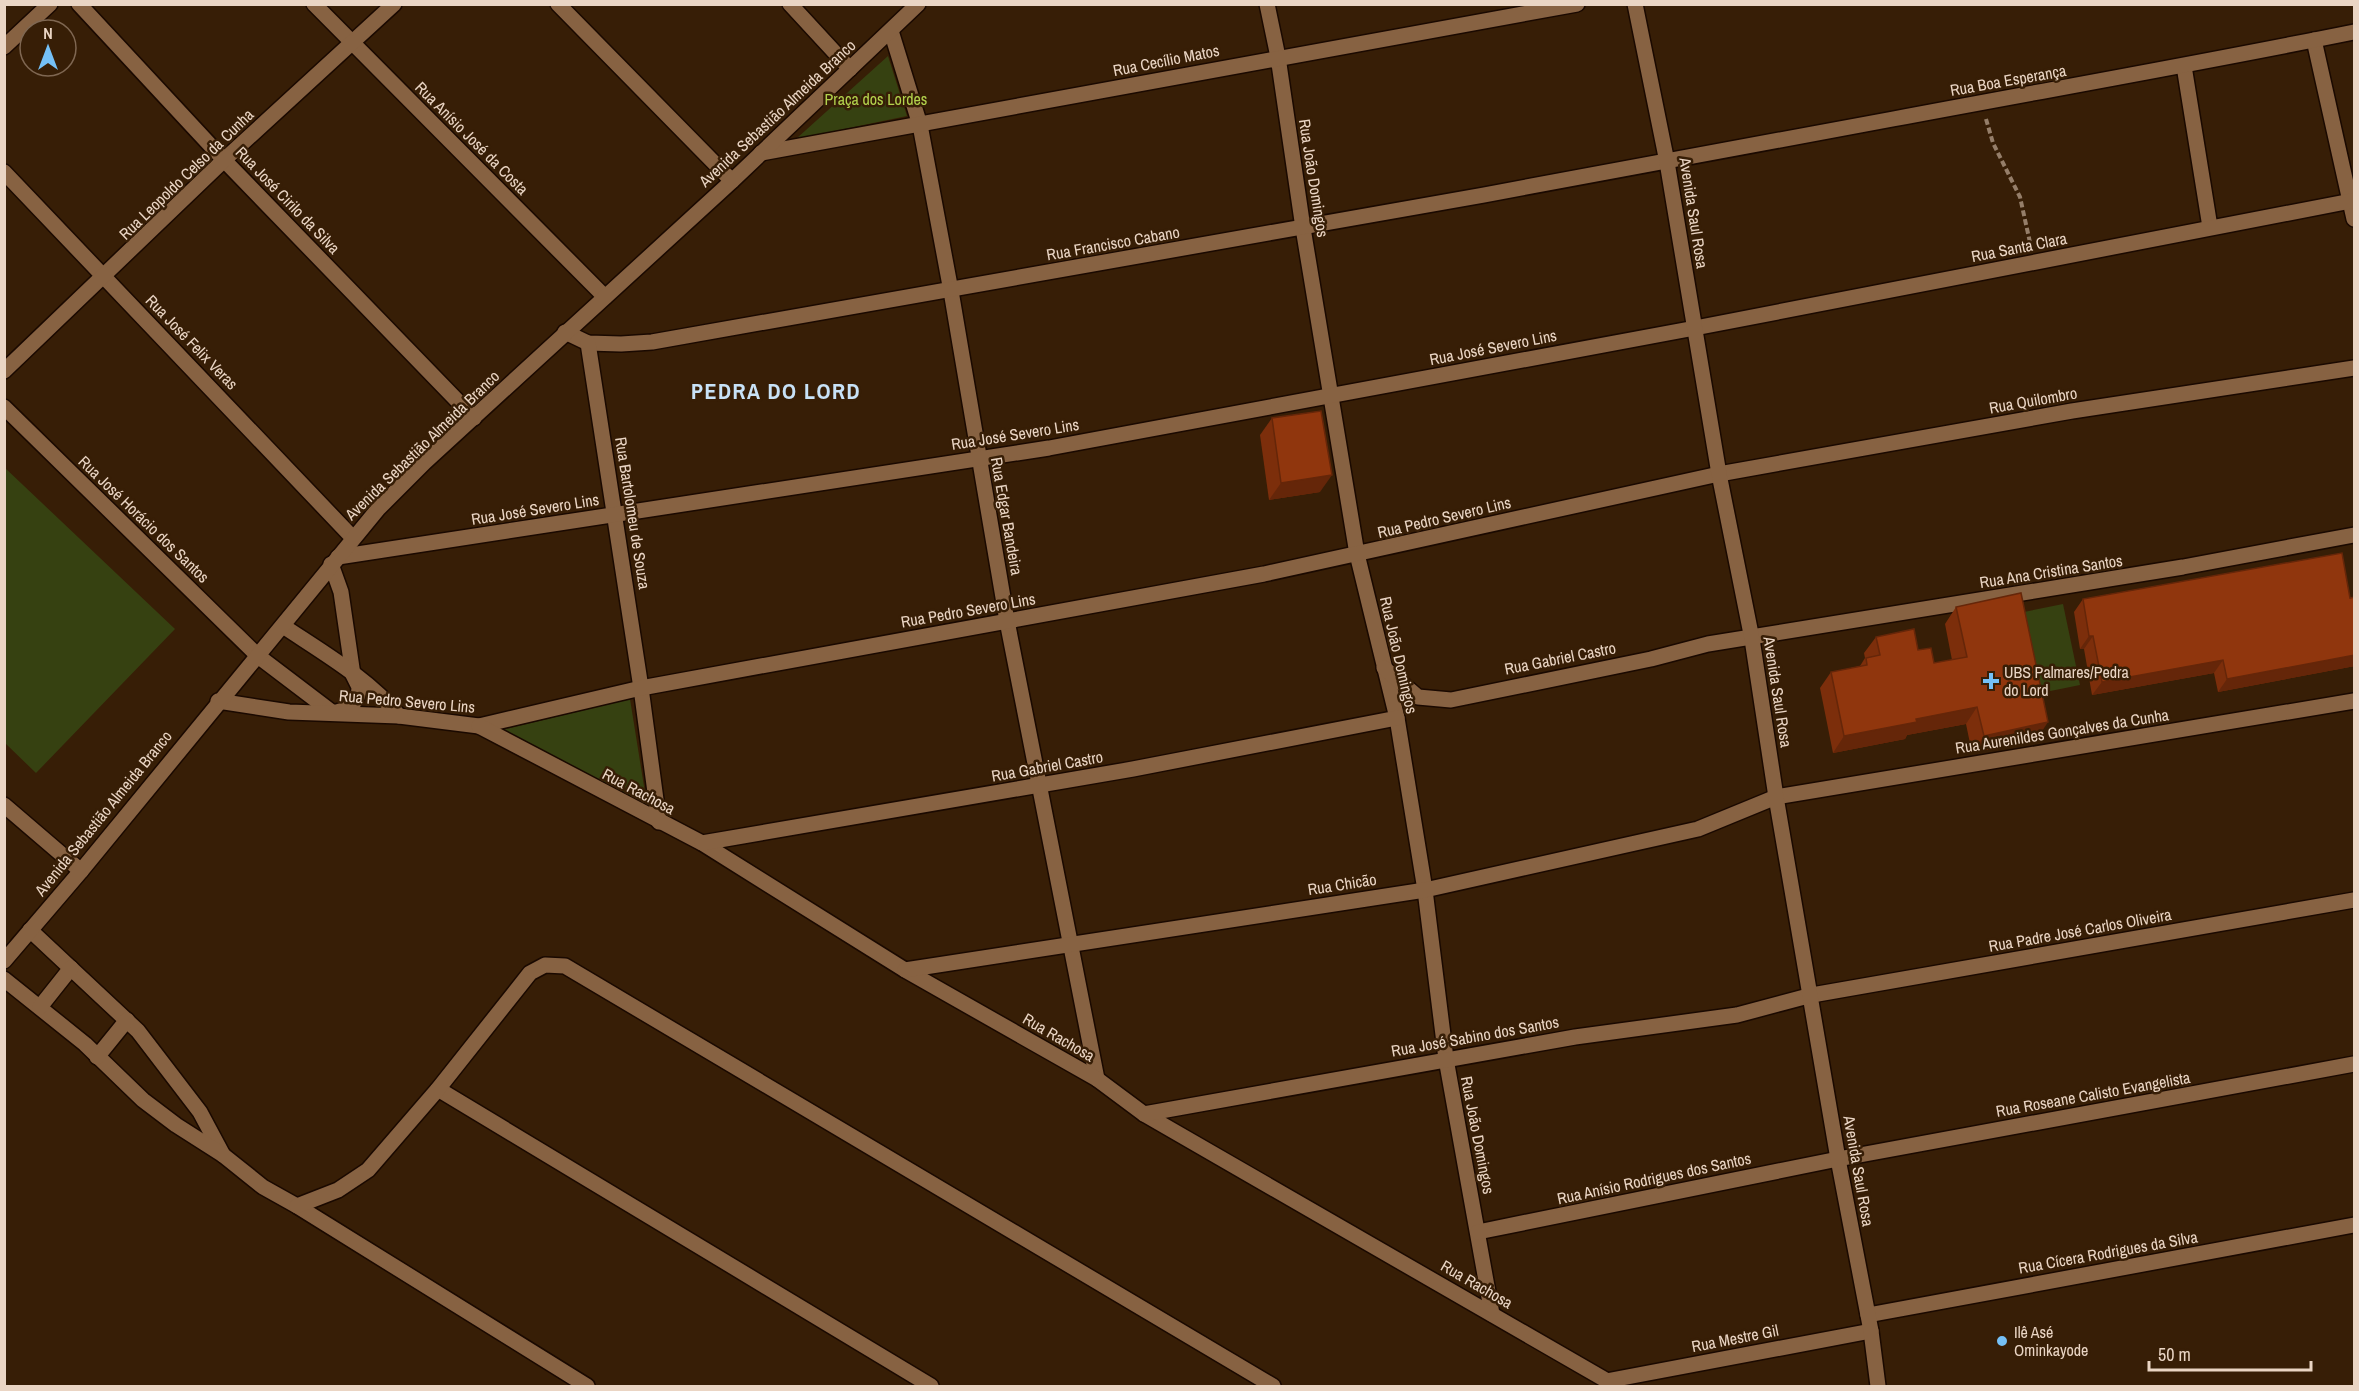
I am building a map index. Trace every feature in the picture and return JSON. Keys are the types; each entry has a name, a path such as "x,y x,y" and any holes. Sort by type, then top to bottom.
{"street":[{"path":"4,47 50,4"},
{"name":"Rua José Cirilo da Silva","path":"79,4 224,160 474,418"},
{"name":"Rua Anísio José da Costa","path":"314,4 605,297"},
{"name":"Rua Leopoldo Celso da Cunha","path":"4,370 224,160 394,4"},
{"path":"558,4 732,181"},
{"path":"790,4 850,69"},
{"name":"Avenida Sebastião Almeida Branco","path":"4,961 81,871 218,701 283,626 353,537 400,486 732,181 918,4"},
{"name":"Rua João Domingos","path":"1267,4 1278,57 1303,228 1357,554 1396,718 1425,890 1446,1059 1492,1314"},
{"name":"Rua Cecílio Matos","path":"761,153 1577,4"},
{"name":"Avenida Saul Rosa","path":"1635,4 1668,162 1719,474 1752,639 1776,797 1812,995 1838,1159 1871,1331 1878,1386"},
{"name":"Rua Edgar Bandeira","path":"891,31 920,125 951,291 1007,621 1097,1079"},
{"name":"Rua Boa Esperança","path":"1668,162 2355,32"},
{"path":"2314,40 2355,219"},
{"path":"2184,66 2210,226"},
{"name":"Rua Francisco Cabano","path":"566,333 588,343 652,342 951,291 1668,162"},
{"name":"Rua José Felix Veras","path":"4,172 353,537"},
{"name":"Rua Santa Clara","path":"1695,328 2210,226 2351,201"},
{"name":"Rua José Severo Lins","path":"334,560 1049,448 1695,328"},
{"name":"Rua Bartolomeu de Souza","path":"588,343 641,688 658,822"},
{"name":"Rua Quilombro","path":"1719,474 2072,411 2355,368"},
{"name":"Rua José Horácio dos Santos","path":"4,407 258,656"},
{"name":"Rua Pedro Severo Lins","path":"218,701 289,712 399,716 479,726 641,688 1357,554 1719,474"},
{"name":"Rua Ana Cristina Santos","path":"1752,639 2183,567 2355,535"},
{"path":"258,656 333,713 347,709 357,699 359,687 353,675 334,560"},
{"path":"283,626 384,697 399,716"},
{"name":"Rua Gabriel Castro","path":"1384,668 1418,697 1451,700 1708,645 1752,639"},
{"name":"Rua Aurenildes Gonçalves da Cunha","path":"1776,797 2355,701"},
{"name":"Rua Gabriel Castro","path":"702,843 1040,785 1396,718"},
{"name":"Rua Rachosa","path":"479,726 658,822 702,843 905,970 1097,1079 1144,1114 1611,1384"},
{"name":"Rua Chicão","path":"905,970 1425,890 1698,829 1776,797"},
{"path":"4,805 81,871"},
{"name":"Rua Padre José Carlos Oliveira","path":"1812,995 2355,900"},
{"path":"30,930 127,1020 193,1102 223,1155"},
{"path":"297,1206 338,1190 368,1170 438,1089 532,971 545,965 565,966 1273,1386"},
{"path":"40,1008 71,968"},
{"path":"4,979 85,1044 143,1100 176,1125 223,1155 263,1187 588,1386"},
{"name":"Rua José Sabino dos Santos","path":"1144,1114 1575,1036 1737,1015 1812,995"},
{"path":"97,1057 127,1020"},
{"name":"Rua Roseane Calisto Evangelista","path":"1838,1159 2355,1065"},
{"path":"438,1089 931,1386"},
{"name":"Rua Anísio Rodrigues dos Santos","path":"1478,1232 1838,1159"},
{"name":"Rua Cícera Rodrigues da Silva","path":"1868,1315 2355,1225"},
{"name":"Rua Mestre Gil","path":"1611,1384 1871,1331"}],"path":[{"path":"1981,103 1993,143 2020,198 2034,262"}],"green space":[{"name":"Praça dos Lordes","path":"888,56 907,116 796,139"},
{"path":"4,467 175,629 36,773 5,743"},
{"path":"2063,604 2080,685 2031,695 2014,614"},
{"path":"630,699 647,805 502,730"}],"building":[{"path":"1321,411 1332,475 1281,483 1272,418"},
{"path":"2342,553 2350,598 2355,597 2355,655 2227,679 2223,660 2102,682 2093,636 2089,636 2083,599"},
{"path":"2021,593 2048,722 1984,736 1977,707 1916,719 1917,722 1844,736 1831,672 1867,665 1866,658 1880,655 1876,637 1914,629 1918,650 1931,648 1934,663 1967,657 1956,607"}],"place":[{"name":"UBS Palmares/Pedra do Lord","path":"1991,681"},
{"name":"Ilê Asé Ominkayode","path":"2002,1341"}],"district":[{"name":"PEDRA DO LORD","path":"776,391"}]}
